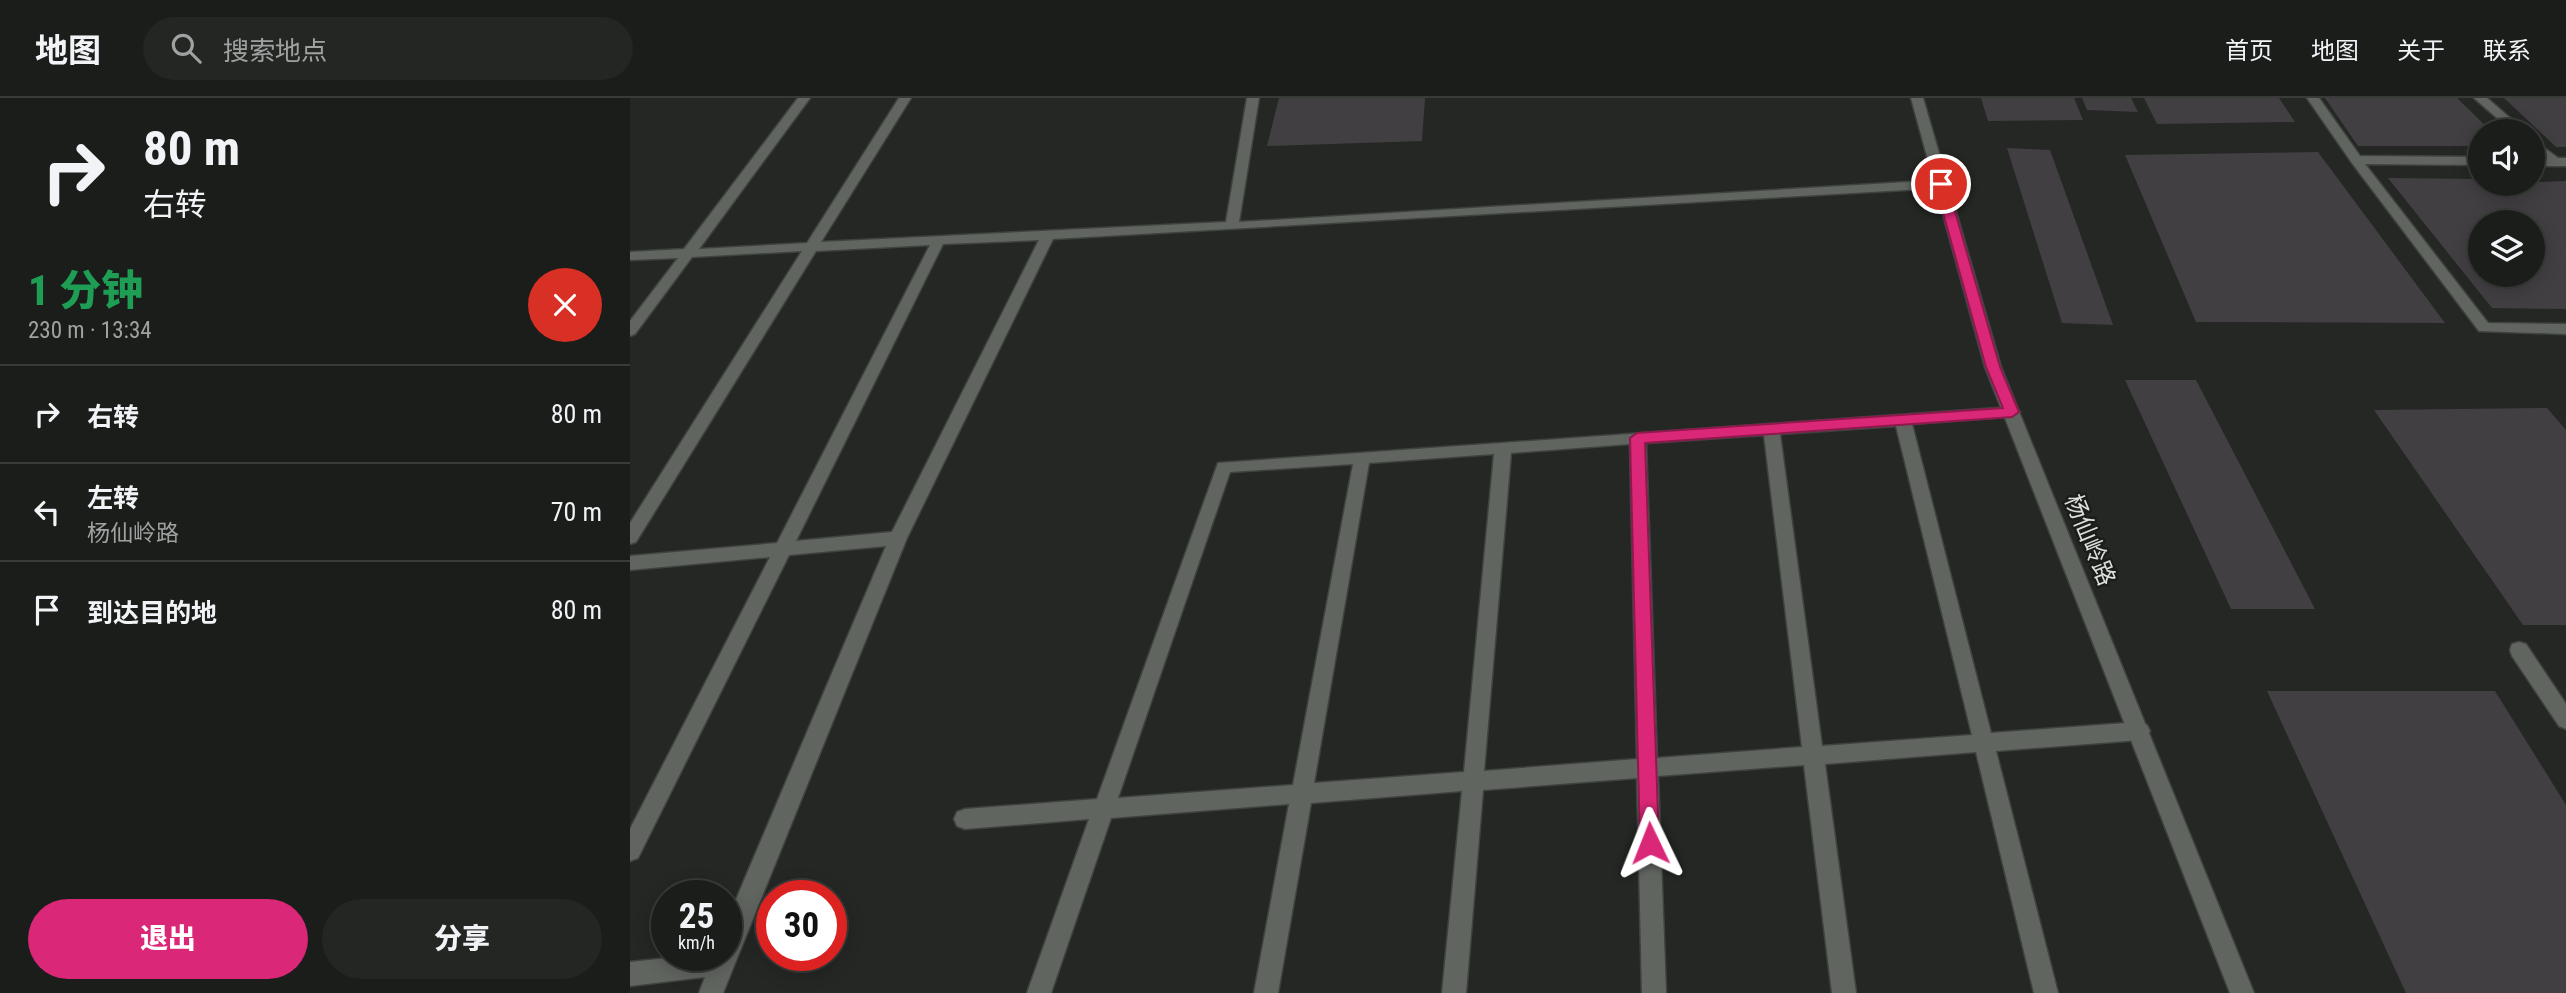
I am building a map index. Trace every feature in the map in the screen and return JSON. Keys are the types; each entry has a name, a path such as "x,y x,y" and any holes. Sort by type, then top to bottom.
{"street":[{"path":"630,331 804,98"},
{"path":"630,537 905,98"},
{"path":"1232,226 1253,98"},
{"name":"杨仙岭路","path":"1917,98 1993,367 2242,993"},
{"path":"2313,98 2356,160 2484,328 2566,328"},
{"path":"2480,98 2505,119"},
{"path":"2545,152 2560,162"},
{"path":"2356,160 2468,161"},
{"path":"630,256 1232,226 1941,184"},
{"path":"742,913 898,538 1048,235"},
{"path":"630,851 939,240"},
{"path":"1038,993 1224,467 2012,412"},
{"path":"1903,420 2046,993"},
{"path":"1770,429 1844,993"},
{"path":"1637,438 1654,993"},
{"path":"1454,993 1503,448"},
{"path":"1266,993 1362,457"},
{"path":"630,563 898,538"},
{"path":"2519,650 2566,720"},
{"path":"965,819 2140,731"},
{"path":"630,974 651,970"},
{"path":"711,993 719,971"}],"building":[{"path":"1279,98 1425,98 1422,141 1267,146"},
{"path":"1981,98 2074,98 2083,120 1988,121"},
{"path":"2082,98 2131,98 2138,112 2087,110"},
{"path":"2144,98 2279,98 2295,122 2157,124"},
{"path":"2325,98 2457,98 2479,119 2468,119 2468,146 2358,146"},
{"path":"2504,98 2566,98 2566,147 2556,147 2545,137 2545,119 2526,119"},
{"path":"2007,148 2050,150 2113,325 2062,323"},
{"path":"2318,152 2445,323 2196,322 2125,155"},
{"path":"2388,178 2468,179 2468,196 2545,196 2545,182 2566,181 2566,309 2492,308 2475,287 2545,287 2545,210 2468,210 2468,278"},
{"path":"2125,380 2196,380 2315,609 2231,609"},
{"path":"2547,408 2566,430 2566,625 2523,625 2374,410"},
{"path":"2267,691 2495,691 2566,805 2566,993 2406,993"}],"route":[{"path":"1650,843 1637,438 2012,412 1993,367 1941,184"}]}
